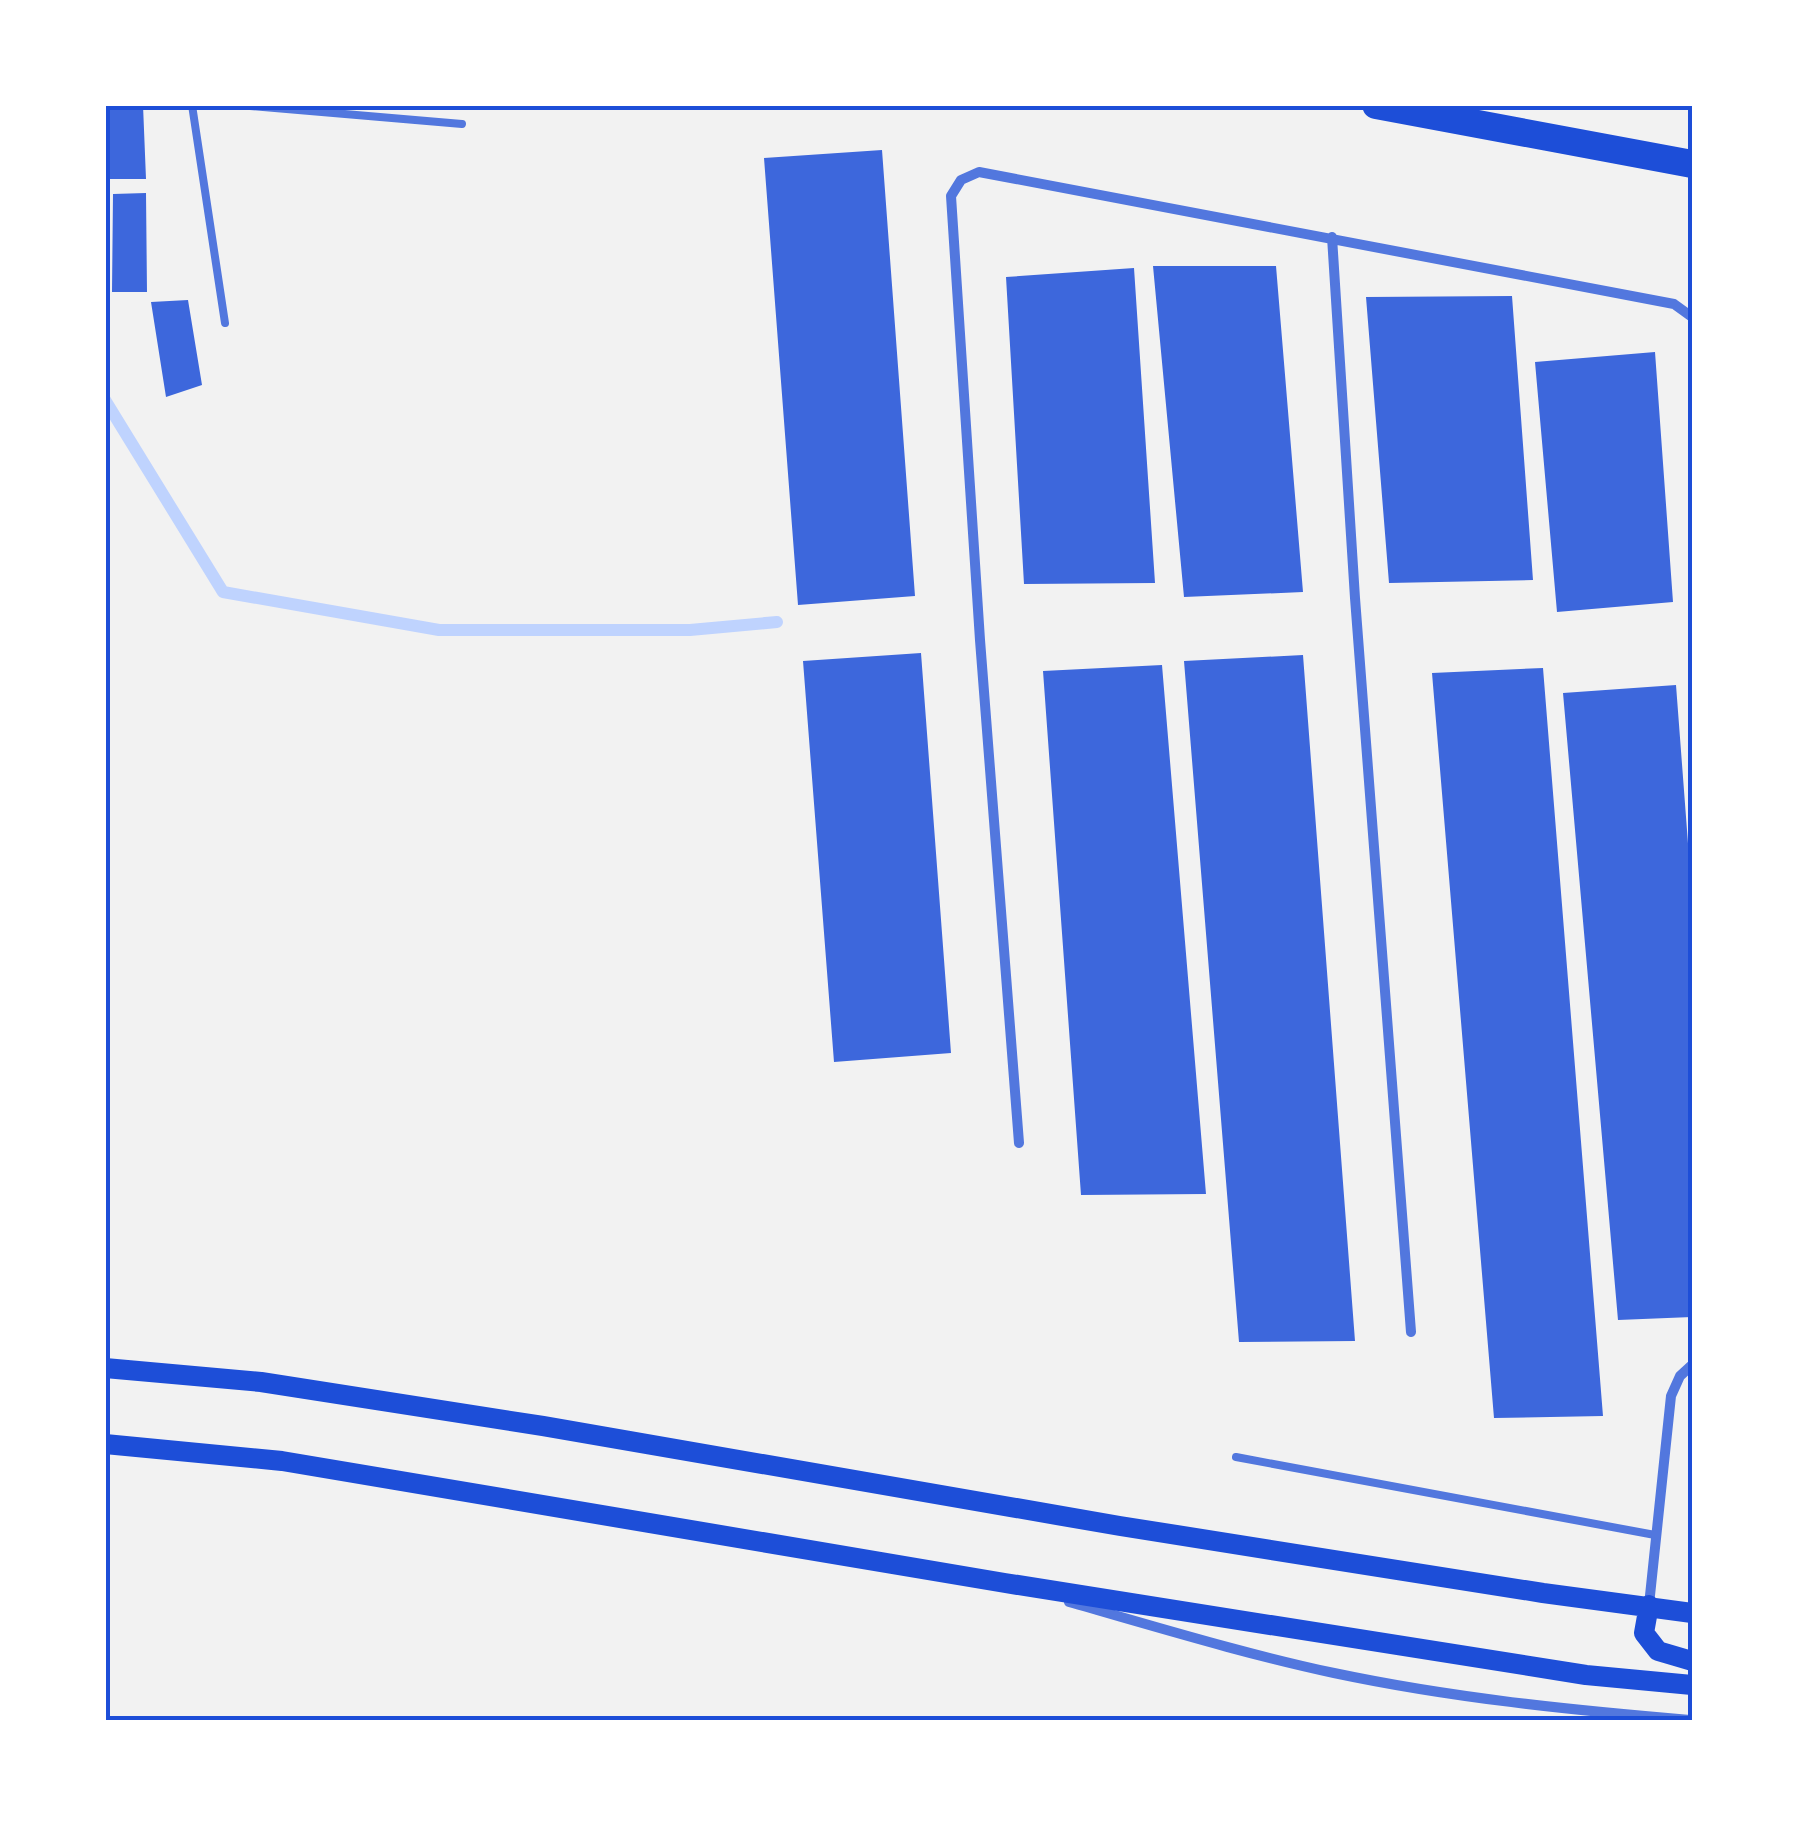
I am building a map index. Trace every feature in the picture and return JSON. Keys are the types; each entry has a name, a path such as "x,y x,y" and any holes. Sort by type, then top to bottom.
{"highway":[{"path":"1376,105 1692,164"}],"main road":[{"path":"105,1368 298,1388 543,1426 1139,1529 1692,1613"},
{"path":"105,1444 282,1461 1005,1583 1586,1675 1692,1684"},
{"path":"1648,1605 1644,1634 1658,1651 1692,1661"}],"street":[{"path":"1020,1143 980,640 951,196 961,180 979,172 1332,238 1674,304 1692,317"},
{"path":"1332,238 1358,644 1411,1332"},
{"path":"1648,1605 1671,1396 1680,1376 1692,1366"},
{"path":"1005,1583 1200,1640 1334,1673 1479,1699 1690,1720"}],"lane":[{"path":"192,105 225,324"},
{"path":"238,105 462,124"},
{"path":"1236,1457 1655,1534"}],"building":[{"path":"105,105 143,105 146,179 105,179"},
{"path":"882,150 915,596 798,605 764,158"},
{"path":"146,193 147,292 112,292 113,194"},
{"path":"1153,266 1276,266 1303,592 1184,597"},
{"path":"1134,268 1155,583 1024,584 1006,277"},
{"path":"1512,296 1533,580 1389,583 1366,297"},
{"path":"188,300 202,385 166,397 151,302"},
{"path":"1655,352 1673,602 1557,612 1535,362"},
{"path":"921,653 951,1053 834,1062 803,661"},
{"path":"1303,655 1355,1341 1239,1342 1184,661"},
{"path":"1162,665 1206,1194 1081,1195 1043,671"},
{"path":"1543,668 1603,1416 1494,1418 1432,673"},
{"path":"1676,685 1692,896 1692,1317 1618,1320 1563,693"}],"waterway":[{"path":"105,400 223,592 439,630 690,630 777,622"}]}
